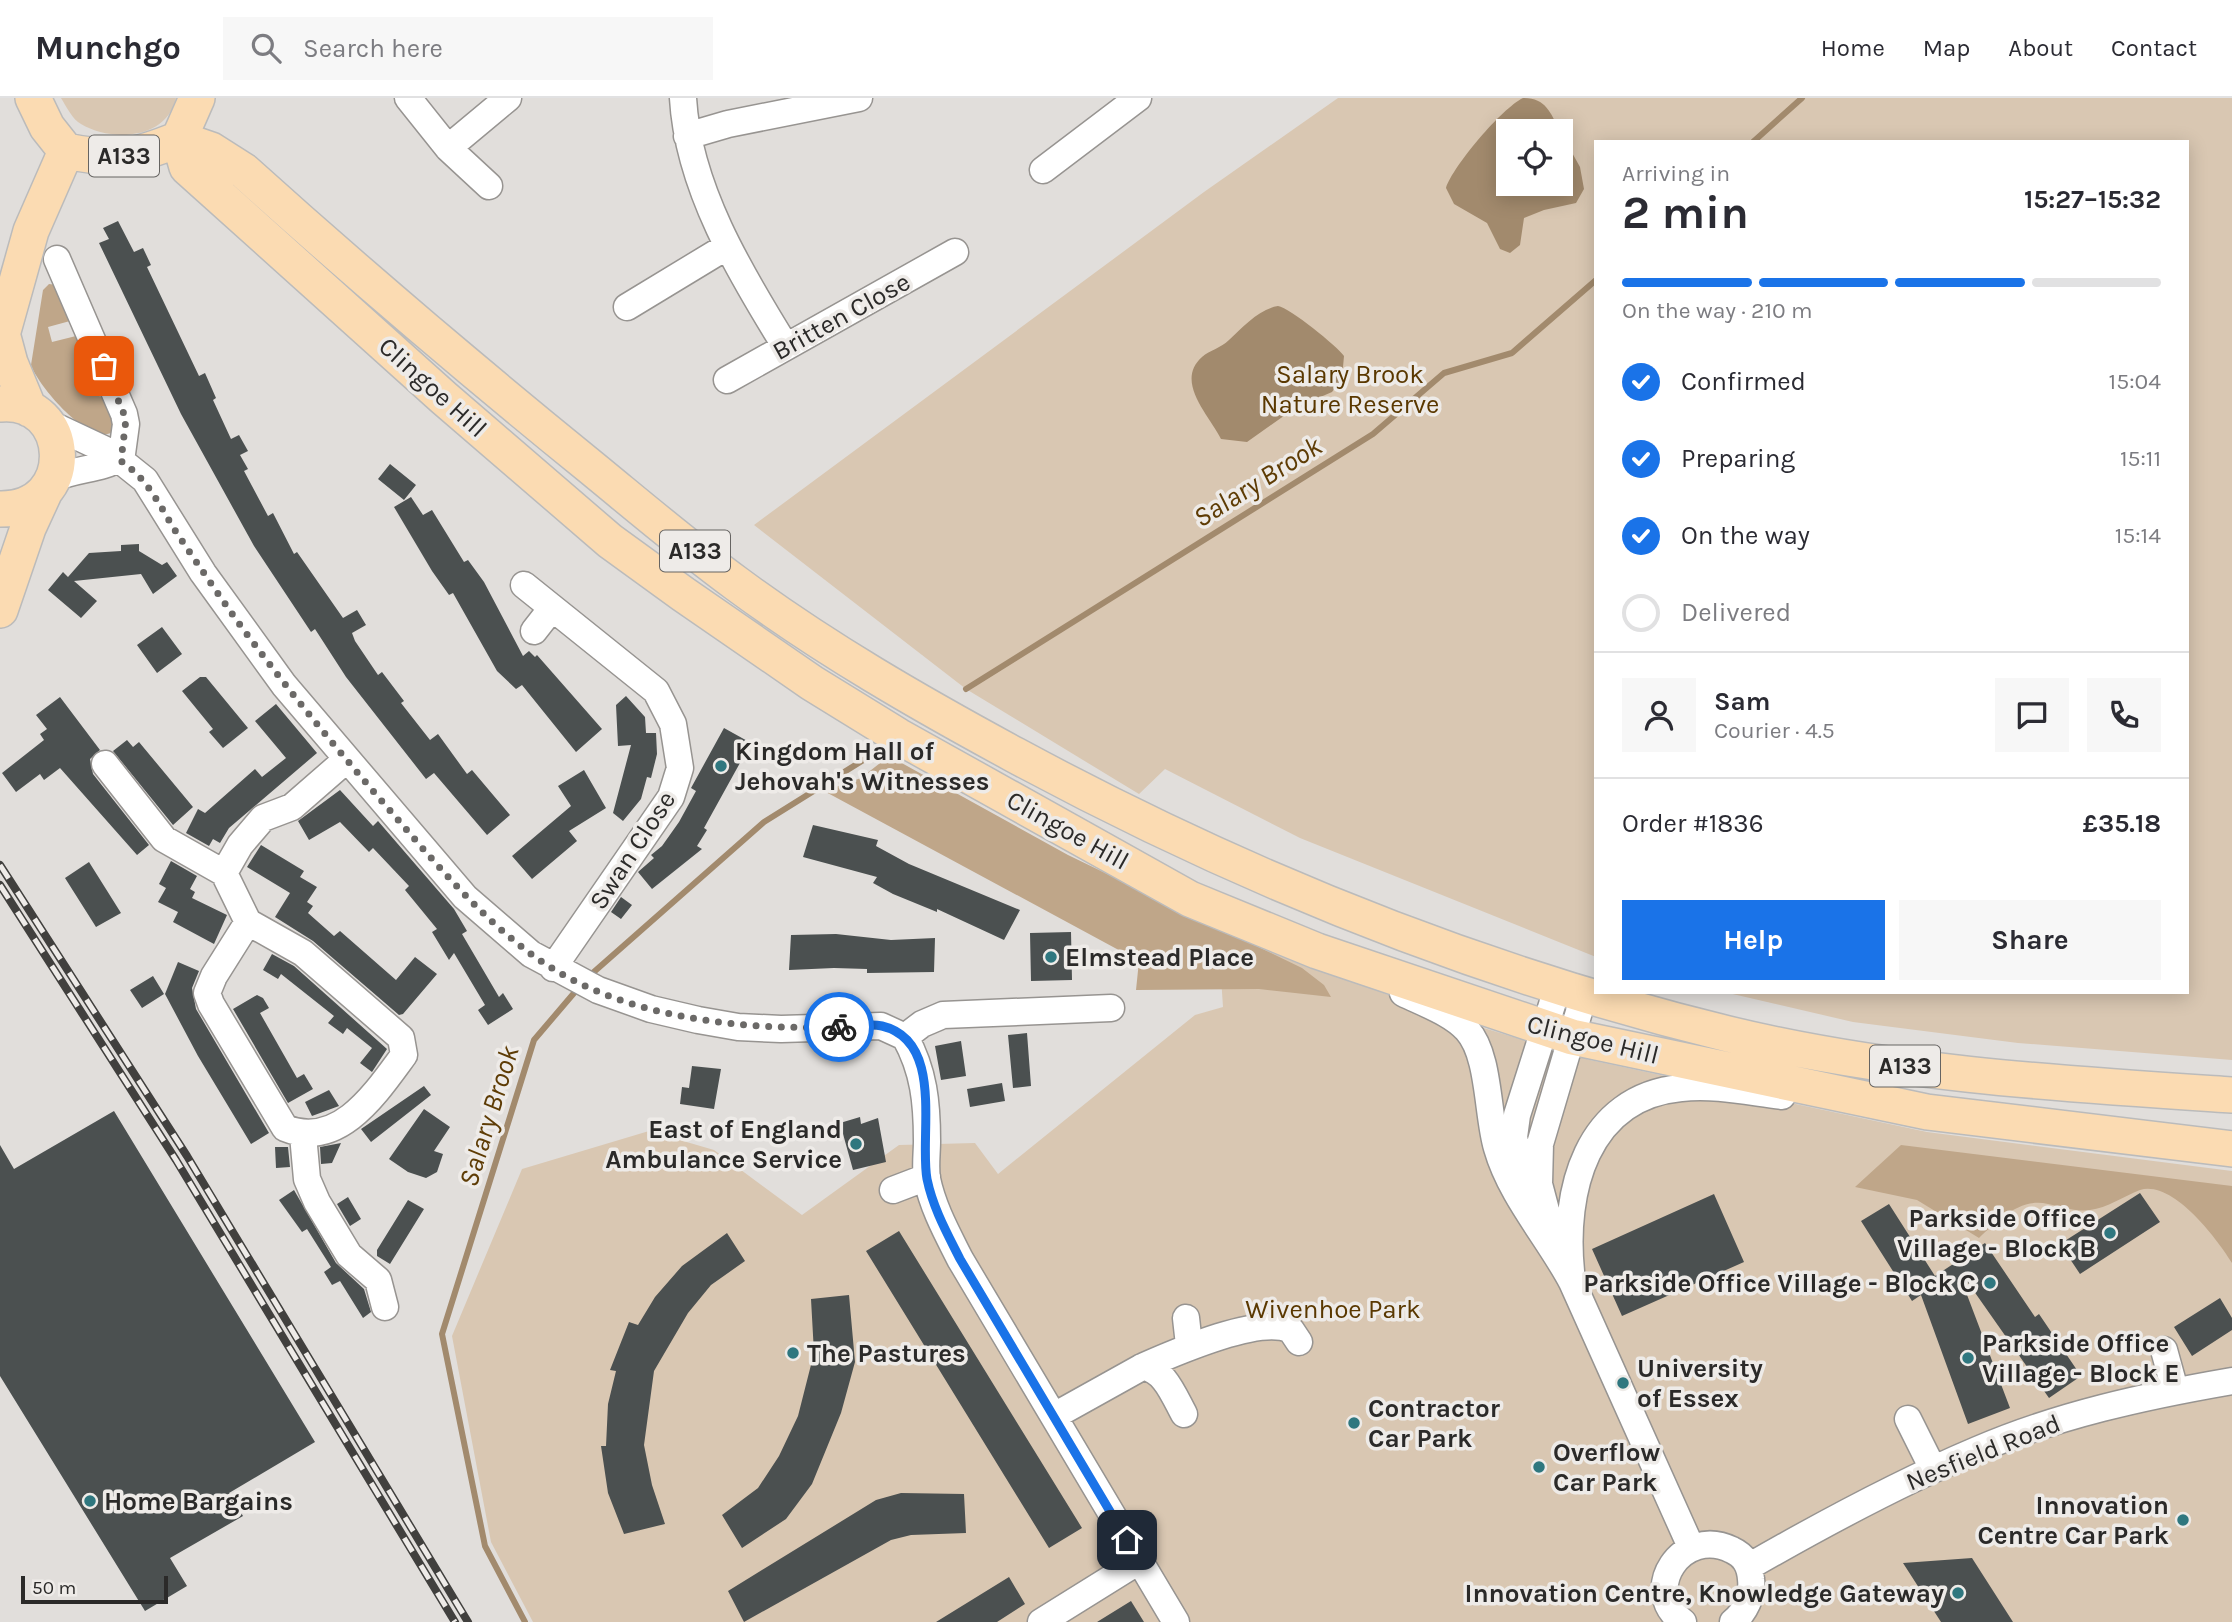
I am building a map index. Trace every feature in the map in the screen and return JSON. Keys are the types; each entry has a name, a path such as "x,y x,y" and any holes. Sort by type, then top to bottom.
{"main road":[{"name":"A133","path":"33,98 47,127 66,152 104,159 143,154 179,139 197,98"},
{"name":"Clingoe Hill","path":"179,139 187,167 444,398 610,541 812,682 910,743 1190,899 1317,951 1558,1033 1927,1112 2232,1149"},
{"name":"Clingoe Hill","path":"179,139 211,150 244,171 358,274 618,490 737,584 853,663 935,712 1191,846 1391,929 1571,990 1732,1035 1941,1072 2232,1095"},
{"path":"2,601 59,461 58,449 25,412 2,339 31,231 66,152"},
{"path":"0,509 15,508 33,502 49,485"},
{"path":"0,551 2,601"}],"street":[{"path":"408,98 448,148 489,186"},
{"path":"448,148 508,98"},
{"path":"683,98 687,136 726,247 786,348"},
{"path":"687,136 728,124 859,98"},
{"path":"1043,170 1138,98"},
{"path":"627,307 726,247"},
{"name":"Britten Close","path":"727,380 955,252"},
{"path":"49,485 78,469 110,465 119,460 127,424 57,260"},
{"path":"25,412 110,452 145,480 176,532 238,621 346,760 465,897 531,954 598,990 650,1009 738,1027 881,1026 905,1037 918,1060 923,1079 927,1112 927,1177 937,1214 960,1259 1176,1622"},
{"name":"Swan Close","path":"524,585 656,691 673,724 680,768 671,797 562,973"},
{"path":"534,631 552,608"},
{"path":"224,873 240,845 262,818 292,807 346,760"},
{"path":"105,764 164,839 224,873 248,922 303,953 401,1038 404,1055 370,1102 343,1122 303,1135 285,1128 230,1039 207,993 214,976 248,922"},
{"path":"1317,951 1457,1021 1468,1031 1483,1064 1489,1120 1498,1152 1533,1220 1556,1251 1572,1282 1691,1547"},
{"path":"1556,1251 1539,1184 1538,1160 1558,1033 1571,990"},
{"path":"905,1037 922,1024 943,1015 1111,1009"},
{"path":"1533,1220 1514,1137 1517,1115 1558,1033"},
{"path":"1572,1282 1569,1224 1578,1173 1586,1154 1617,1113 1646,1096 1680,1088 1702,1087 1927,1112"},
{"path":"303,1135 307,1179 317,1202 349,1255 385,1274 385,1307"},
{"path":"893,1190 927,1177"},
{"path":"1186,1318 1189,1345"},
{"path":"1054,1416 1142,1367 1189,1345 1274,1325 1291,1330 1299,1342"},
{"path":"2164,1350 2175,1390"},
{"path":"1142,1367 1152,1367 1160,1374 1184,1413"},
{"name":"Nesfield Road","path":"1750,1566 1933,1469 1978,1449 2072,1416 2175,1390 2232,1381"},
{"path":"1908,1419 1933,1469"},
{"path":"1668,1618 1665,1581 1674,1561 1691,1547 1709,1543 1723,1545 1738,1553 1750,1566 1752,1584 1748,1603 1733,1622"},
{"path":"1041,1622 1139,1561"}],"green space":[{"path":"61,98 176,98 171,112 162,122 136,134 122,135 93,130 81,124 72,116"},
{"name":"Salary Brook Nature Reserve","path":"1338,98 2232,98 2232,1060 2018,1043 1853,1022 1733,994 2189,994 2189,140 1594,140 1594,956 1300,838 1165,769 1139,794 966,689 754,525 1204,192"},
{"name":"Wivenhoe Park","path":"1218,932 1279,949 1424,1010 1590,1060 1927,1132 2232,1171 2232,1622 533,1622 491,1542 452,1336 522,1169 649,1131 714,1150 802,1215 899,1145 975,1143 998,1174 1195,1015 1223,1007"}],"shaded area":[{"path":"1523,98 1537,100 1554,119 1497,119"},
{"path":"1496,120 1496,196 1573,196 1573,154 1580,167 1584,189 1576,203 1544,210 1524,218 1520,245 1510,253 1500,249 1487,223 1454,204 1446,188 1450,178 1479,138"},
{"path":"49,284 57,285 70,321 48,327 52,342 76,336 93,364 88,373 99,396 108,399 115,430 105,434 94,432 81,424 55,400 31,365 43,290"},
{"path":"1278,306 1302,320 1340,351 1344,356 1342,378 1332,392 1295,408 1247,442 1221,439 1197,399 1193,388 1194,367 1202,357 1226,343 1258,315"},
{"path":"889,756 1068,855 1302,968 1324,985 1331,997 1259,989 1136,990 1139,961 824,791 861,778"},
{"path":"1901,1145 2232,1186 2232,1263 2193,1214 2180,1202 2153,1189 2140,1190 2090,1210 2028,1204 2010,1212 1979,1238 1917,1200 1855,1187"}],"building":[{"path":"118,221 134,252 143,248 151,265 147,267 199,376 205,373 216,398 213,400 231,439 239,435 248,451 240,455 248,469 244,471 268,516 273,513 294,554 297,552 343,618 357,610 366,625 352,633 355,641 378,675 382,672 404,701 401,703 430,740 438,734 467,774 472,770 510,815 487,835 434,773 426,779 346,677 315,629 311,632 254,546 181,414 99,243 109,239 103,228"},
{"path":"390,464 416,485 404,500 378,479"},
{"path":"411,497 423,515 432,510 464,562 468,560 484,582 523,656 529,651 535,657 537,655 602,729 576,752 522,685 516,689 497,671 453,593 449,595 432,571 394,507"},
{"path":"139,544 139,551 162,565 167,562 177,576 153,594 141,574 74,581 97,601 81,618 48,590 63,572 68,577 89,553 121,551 121,545"},
{"path":"162,627 182,654 157,673 137,645"},
{"path":"200,677 206,677 248,728 223,748 209,732 213,729 182,691"},
{"path":"626,696 645,717 646,733 656,733 657,754 651,778 647,777 641,799 623,821 613,813 631,745 618,746 616,705"},
{"path":"60,697 100,750 90,759 93,774 149,845 137,855 60,768 44,780 40,774 16,792 2,773 44,740 40,734 47,729 36,715"},
{"path":"276,704 317,753 229,828 220,843 213,839 209,846 186,833 198,809 205,813 255,769 262,777 286,758 255,721"},
{"path":"724,728 751,743 704,828 707,830 697,846 702,849 652,889 638,872 654,858 651,855 662,846 679,822 696,791 691,788"},
{"path":"127,740 133,747 139,742 193,807 173,825 113,751"},
{"path":"584,770 606,808 569,831 577,841 532,879 512,856 571,806 558,786"},
{"path":"340,790 373,826 378,821 454,909 467,931 462,934 499,997 503,993 513,1009 488,1025 478,1010 485,1005 454,953 449,960 432,932 437,929 405,890 409,886 373,848 369,852 340,822 309,840 298,821"},
{"path":"813,825 878,840 876,846 909,864 1020,910 1004,940 937,909 937,912 893,894 873,883 877,877 803,857"},
{"path":"261,845 304,871 300,877 317,887 307,902 313,906 308,913 334,936 340,931 396,980 415,957 437,974 403,1014 399,1015 313,941 275,917 290,893 247,867"},
{"path":"171,861 197,876 190,889 195,892 192,898 227,915 214,944 173,922 178,912 158,902 166,888 159,884"},
{"path":"89,862 121,913 96,927 65,878"},
{"path":"621,897 632,905 621,919 611,912"},
{"name":"Elmstead Place","path":"1071,932 1072,980 1031,981 1030,933"},
{"path":"836,934 891,940 935,938 934,972 867,973 867,969 834,968 789,970 791,935"},
{"path":"272,954 294,966 387,1049 372,1072 360,1063 372,1048 347,1028 343,1034 328,1023 334,1016 281,974 278,979 263,970"},
{"path":"178,962 199,971 192,988 196,1009 269,1133 251,1144 198,1056 165,994"},
{"path":"153,976 164,994 142,1008 130,990"},
{"path":"257,995 263,998 269,1008 260,1013 297,1078 304,1074 313,1089 288,1103 233,1009"},
{"path":"1027,1033 1031,1086 1013,1088 1008,1035"},
{"path":"961,1041 966,1076 941,1080 935,1046"},
{"path":"692,1066 721,1069 714,1109 680,1104 682,1087 689,1088"},
{"path":"1002,1083 1005,1101 970,1107 967,1089"},
{"path":"424,1086 431,1095 371,1142 361,1129"},
{"path":"329,1090 339,1106 312,1116 305,1102"},
{"path":"424,1109 450,1127 434,1151 443,1154 437,1172 426,1178 408,1172 389,1159"},
{"path":"114,1111 315,1442 229,1493 243,1516 170,1558 187,1586 145,1611 0,1376 0,1145 14,1169"},
{"name":"East of England Ambulance Service","path":"860,1117 861,1124 878,1118 886,1162 853,1170 840,1123"},
{"path":"341,1143 332,1163 321,1164 320,1147"},
{"path":"275,1147 288,1147 290,1167 276,1168"},
{"path":"294,1190 336,1263 364,1289 371,1312 363,1318 340,1281 332,1285 324,1272 331,1267 307,1229 302,1232 279,1200"},
{"name":"Parkside Office Village - Block B","path":"2140,1193 2160,1222 2080,1274 2060,1244"},
{"path":"1714,1194 1744,1262 1622,1316 1592,1249"},
{"path":"348,1197 361,1219 350,1226 337,1204"},
{"path":"408,1200 424,1209 390,1264 377,1256 377,1250"},
{"path":"1889,1204 1935,1276 1985,1243 2035,1317 2039,1314 2081,1376 2049,1398 1964,1277 1961,1279 2010,1408 1968,1424 1921,1295 1912,1301 1861,1221"},
{"path":"899,1231 1082,1528 1049,1548 866,1251"},
{"path":"727,1233 745,1261 711,1285 688,1313 654,1371 644,1445 652,1485 665,1524 624,1534 608,1493 601,1446 606,1446 608,1404 616,1371 610,1370 629,1322 638,1325 655,1297 682,1266"},
{"path":"849,1295 855,1362 841,1413 812,1484 786,1519 742,1548 722,1515 758,1488 779,1456 798,1416 814,1353 811,1299"},
{"path":"2220,1298 2232,1318 2232,1330 2192,1356 2174,1327"},
{"path":"901,1493 964,1494 966,1533 911,1535 891,1540 744,1622 728,1591 876,1500"},
{"name":"Innovation Centre, Knowledge Gateway","path":"1972,1558 2013,1622 1941,1622 1903,1563"},
{"path":"1009,1577 1025,1604 997,1622 936,1622"},
{"path":"1131,1601 1144,1622 1097,1622"}],"waterway":[{"name":"Salary Brook","path":"1755,140 1802,98"},
{"name":"Salary Brook","path":"966,689 1373,434 1444,373 1512,353 1594,282"},
{"name":"Salary Brook","path":"587,978 764,822 865,759"},
{"name":"Salary Brook","path":"525,1622 485,1546 442,1334 534,1040 580,986"}],"railway":[{"path":"0,865 187,1156 468,1622"},
{"path":"0,885 176,1160 455,1622"}],"way so far":[{"path":"104,366 127,424 121,461 145,480 203,573 284,685 465,897 531,954 553,968 598,990 650,1009 738,1027 839,1027"}],"place":[{"name":"Kingdom Hall of Jehovah's Witnesses","path":"721,766"},
{"name":"Elmstead Place","path":"1051,957"},
{"name":"East of England Ambulance Service","path":"856,1144"},
{"name":"Parkside Office Village - Block B","path":"2110,1233"},
{"name":"Parkside Office Village - Block C","path":"1990,1283"},
{"name":"The Pastures","path":"793,1353"},
{"name":"Parkside Office Village - Block E","path":"1968,1358"},
{"name":"University of Essex","path":"1623,1383"},
{"name":"Contractor Car Park","path":"1354,1423"},
{"name":"Overflow Car Park","path":"1539,1467"},
{"name":"Home Bargains","path":"90,1501"},
{"name":"Innovation Centre Car Park","path":"2183,1520"},
{"name":"Innovation Centre, Knowledge Gateway","path":"1958,1593"}],"route":[{"path":"839,1027 881,1026 905,1037 918,1060 927,1112 927,1177 937,1214 960,1259 1127,1540"}]}
